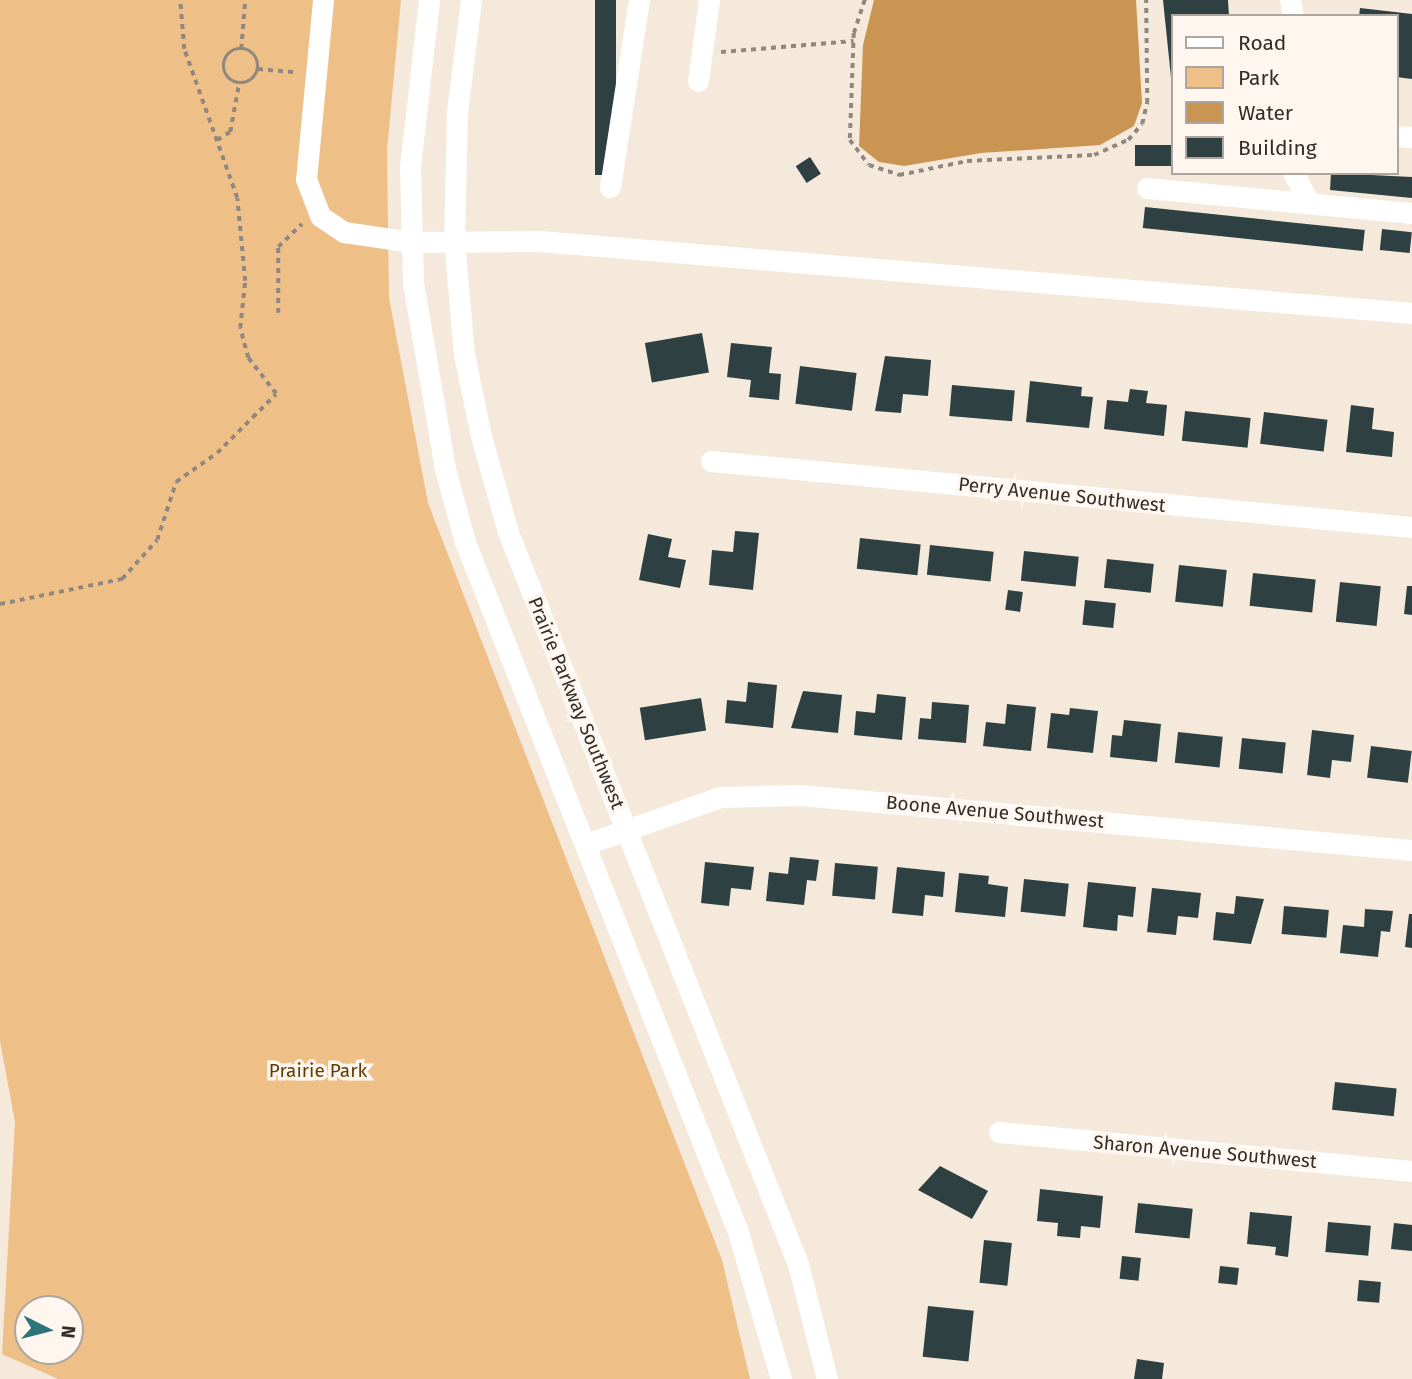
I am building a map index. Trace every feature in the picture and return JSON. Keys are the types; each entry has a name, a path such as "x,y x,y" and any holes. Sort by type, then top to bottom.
{"street":[{"path":"323,0 306,179 320,216 344,232 412,242 539,241 1412,313"},
{"path":"429,0 410,166 412,242 428,398 465,542 738,1232 781,1379"},
{"name":"Prairie Parkway Southwest","path":"471,0 457,112 454,240 464,354 484,448 509,532 799,1264 827,1379"},
{"path":"610,187 639,0"},
{"path":"698,81 709,0"},
{"path":"1294,175 1308,202"},
{"path":"1147,188 1412,213"},
{"name":"Perry Avenue Southwest","path":"711,461 1412,527"},
{"name":"Boone Avenue Southwest","path":"586,844 625,826 720,797 800,795 1412,850"},
{"name":"Sharon Avenue Southwest","path":"999,1132 1412,1171"}],"path":[{"path":"0,604 45,593 104,585 138,566 157,540 176,482 217,453 276,394 248,358 240,328 242,233 217,140 184,49 180,0"},
{"path":"241,49 254,54 258,69 252,80 239,83 226,75 224,64 241,49 245,0"},
{"path":"865,0 854,41 850,140 869,165 899,175 967,161 1094,155 1128,140 1142,124 1146,0"},
{"path":"703,51 814,49 854,41"},
{"path":"258,69 315,73"},
{"path":"217,140 230,132 239,83"},
{"path":"278,313 278,247 290,228 320,216"}],"green space":[{"name":"Prairie Park","path":"0,0 401,0 387,150 389,298 428,503 722,1260 750,1379 58,1379 27,1365 84,1365 84,1295 14,1295 14,1359 2,1354 15,1122 0,1041"}],"water":[{"path":"874,0 1136,0 1142,103 1134,126 1100,145 981,153 904,166 879,162 859,146 863,45"}],"building":[{"path":"595,0 616,0 616,175 595,175"},
{"path":"1163,0 1228,0 1229,14 1170,14 1170,68"},
{"path":"1360,8 1412,14 1412,79 1398,77 1398,14 1359,14"},
{"path":"1135,145 1170,145 1170,166 1135,166"},
{"path":"810,157 821,174 807,183 796,166"},
{"path":"1331,175 1412,177 1412,198 1330,190"},
{"path":"1145,207 1365,230 1363,251 1143,228"},
{"path":"1382,229 1412,232 1410,253 1380,250"},
{"path":"702,333 709,372 652,382 645,343"},
{"path":"731,343 772,347 769,373 781,374 779,400 749,397 751,380 727,377"},
{"path":"885,356 931,360 928,396 903,394 901,413 875,411"},
{"path":"800,366 857,373 852,411 795,404"},
{"path":"1030,381 1082,387 1081,396 1093,397 1089,428 1026,422"},
{"path":"952,385 1015,390 1012,421 949,416"},
{"path":"1130,389 1148,391 1146,403 1167,405 1164,436 1104,429 1107,400 1128,402"},
{"path":"1351,405 1374,408 1372,429 1394,432 1392,457 1346,452"},
{"path":"1185,411 1251,418 1248,448 1182,441"},
{"path":"1264,412 1328,420 1324,452 1260,444"},
{"path":"735,531 759,533 753,590 709,585 712,550 733,552"},
{"path":"648,534 672,539 668,557 686,560 680,588 639,580"},
{"path":"860,538 921,544 917,575 857,569"},
{"path":"930,545 994,552 991,582 927,575"},
{"path":"1024,551 1079,557 1076,587 1021,581"},
{"path":"1107,559 1154,564 1151,593 1104,588"},
{"path":"1179,565 1227,570 1223,607 1175,602"},
{"path":"1253,573 1316,580 1312,612 1250,606"},
{"path":"1340,582 1381,586 1377,626 1336,622"},
{"path":"1407,586 1412,586 1412,615 1404,614"},
{"path":"1008,590 1023,592 1020,612 1005,610"},
{"path":"1085,600 1116,603 1113,628 1082,625"},
{"path":"748,682 777,685 773,728 725,723 727,700 746,702"},
{"path":"803,691 842,695 838,733 791,728"},
{"path":"877,694 906,697 902,740 854,735 856,711 875,713"},
{"path":"701,698 706,731 645,740 640,708"},
{"path":"932,702 969,705 966,743 918,739 920,718 931,719"},
{"path":"1007,704 1036,707 1031,751 983,746 986,722 1005,724"},
{"path":"1070,708 1098,711 1093,753 1047,748 1051,713 1069,715"},
{"path":"1124,720 1161,724 1157,762 1110,757 1112,735 1122,736"},
{"path":"1312,730 1354,735 1351,762 1332,760 1330,778 1307,775"},
{"path":"1178,732 1223,737 1220,768 1175,763"},
{"path":"1242,738 1286,743 1283,773 1239,769"},
{"path":"1371,746 1412,751 1408,783 1367,778"},
{"path":"790,857 819,860 816,881 807,880 804,905 766,901 769,872 788,874"},
{"path":"705,862 754,867 751,890 731,888 729,906 701,903"},
{"path":"835,863 878,867 875,900 832,896"},
{"path":"897,867 945,872 943,897 925,895 923,916 892,913"},
{"path":"959,873 989,876 988,884 1008,887 1005,917 955,912"},
{"path":"1024,879 1069,884 1065,917 1021,912"},
{"path":"1088,882 1136,887 1133,917 1118,915 1117,931 1083,927"},
{"path":"1152,888 1201,893 1198,918 1178,916 1176,935 1147,932"},
{"path":"1236,896 1264,899 1251,944 1213,940 1216,912 1234,914"},
{"path":"1284,906 1329,910 1326,938 1282,934"},
{"path":"1365,909 1393,911 1390,932 1381,931 1378,957 1340,953 1343,925 1364,927"},
{"path":"1409,914 1412,914 1412,948 1405,947"},
{"path":"1335,1082 1397,1088 1394,1116 1332,1110"},
{"path":"940,1166 988,1191 972,1219 918,1190"},
{"path":"1040,1189 1103,1196 1100,1228 1081,1226 1080,1238 1057,1236 1058,1223 1037,1221"},
{"path":"1138,1203 1193,1209 1190,1239 1135,1233"},
{"path":"1250,1212 1292,1216 1288,1257 1275,1255 1276,1247 1247,1244"},
{"path":"1328,1222 1371,1226 1368,1256 1325,1252"},
{"path":"1394,1223 1412,1225 1412,1251 1391,1249"},
{"path":"984,1240 1012,1243 1007,1286 980,1283"},
{"path":"1122,1256 1141,1258 1138,1281 1120,1279"},
{"path":"1220,1266 1239,1268 1237,1285 1218,1283"},
{"path":"1359,1280 1381,1282 1379,1303 1357,1301"},
{"path":"928,1306 974,1311 968,1362 923,1357"},
{"path":"1137,1359 1164,1363 1162,1379 1134,1379"}]}
